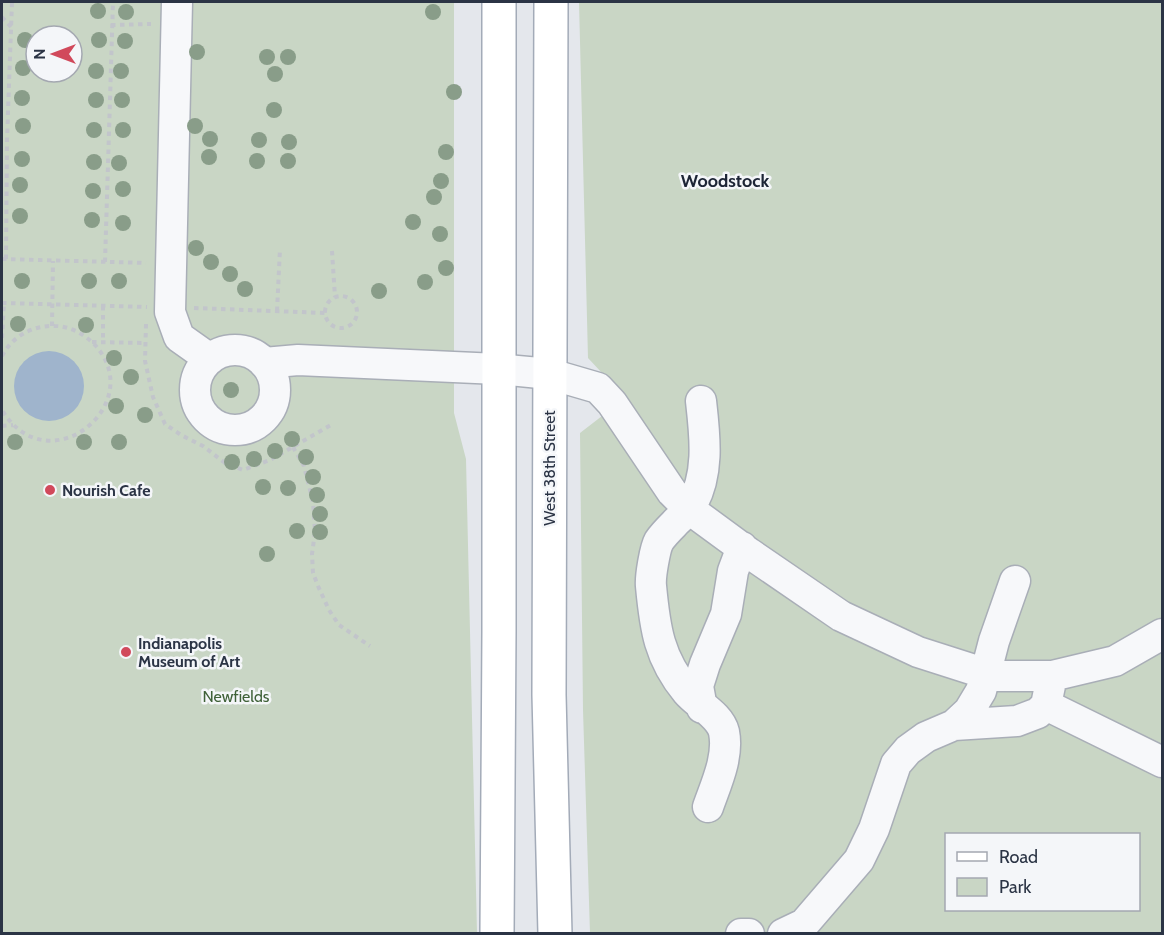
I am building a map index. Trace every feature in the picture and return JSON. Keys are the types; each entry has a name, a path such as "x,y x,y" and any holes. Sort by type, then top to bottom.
{"main road":[{"path":"497,933 499,2"},
{"name":"West 38th Street","path":"551,2 549,694 556,927"},
{"path":"492,933 496,898"}],"lane":[{"path":"177,2 170,312 179,337 210,359"},
{"path":"240,350 253,354 264,363 273,375 275,389 272,406 265,418 253,426 240,430 226,430 208,420 200,409 196,396 197,379 201,369 210,359 222,352 240,350"},
{"path":"264,363 298,360 498,369 550,374 598,388 612,403 672,492 689,509 841,616 918,652 993,676 1052,676 1115,661 1162,634"},
{"path":"701,401 705,451 700,484 689,509 658,543 651,582 660,649 674,675 688,693 702,708 716,718 723,729 725,746 722,766 708,807"},
{"path":"702,708 698,686 726,614 734,571 742,547"},
{"path":"954,725 969,711 981,691 1015,581"},
{"path":"797,930 859,860 874,829 896,764 908,750 926,737 954,725 1017,721 1038,713 1046,705 1052,676"},
{"path":"1046,705 1162,762"},
{"path":"741,933 749,933"}],"path":[{"path":"12,2 4,259 146,263"},
{"path":"105,262 112,2"},
{"path":"2,17 12,27"},
{"path":"111,25 152,24"},
{"path":"277,311 280,249"},
{"path":"333,251 335,297"},
{"path":"52,326 53,260"},
{"path":"335,297 345,297 356,307 353,322 347,327 333,326 327,320 326,305 335,297"},
{"path":"4,303 2,338 16,339"},
{"path":"103,306 103,342"},
{"path":"2,356 16,339 37,328 52,326 69,328 92,342 103,357 110,384 106,403 97,419 75,436 57,441 29,436 13,425 2,410"},
{"path":"92,342 145,343"},
{"path":"2,426 13,425"},
{"path":"293,447 304,466 313,502 315,532 312,554 313,573 318,586 339,625 370,646"}],"green space":[{"name":"Newfields","path":"2,2 454,2 454,413 466,459 477,933 2,934"},
{"path":"579,2 1162,2 1162,933 590,933 583,710 580,433 602,416 602,373 588,358"}],"water":[{"path":"49,351 68,357 78,367 84,386 78,405 68,415 49,421 30,415 20,405 14,386 20,367 30,357"}],"place":[{"name":"Nourish Cafe","path":"50,490"},
{"name":"Indianapolis Museum of Art","path":"126,652"}],"district":[{"name":"Woodstock","path":"725,181"}]}
